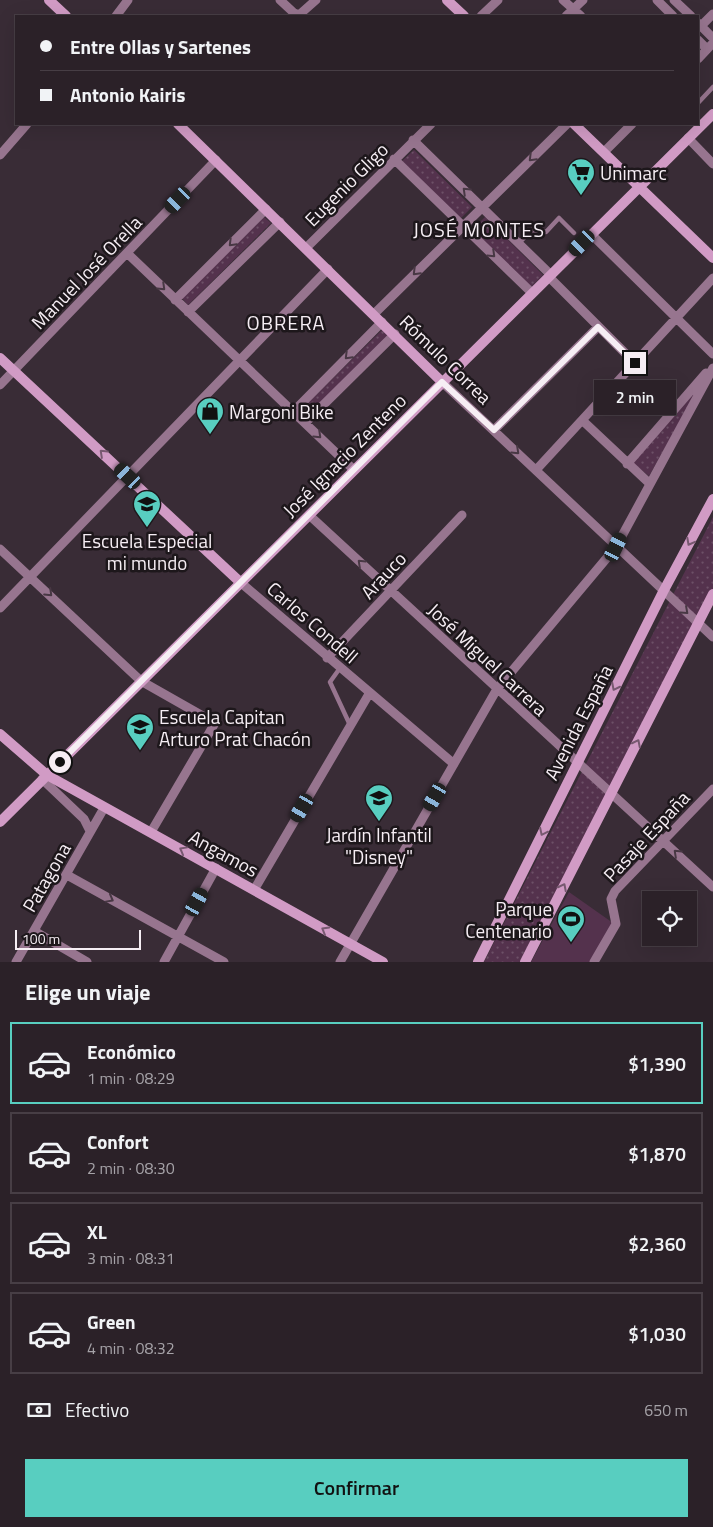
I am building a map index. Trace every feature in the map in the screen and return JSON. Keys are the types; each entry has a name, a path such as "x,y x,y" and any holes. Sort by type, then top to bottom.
{"street":[{"path":"49,0 65,15"},
{"path":"117,15 128,0"},
{"path":"280,0 294,13 299,15 316,0"},
{"path":"447,0 463,15"},
{"path":"482,15 498,0"},
{"path":"563,0 580,15"},
{"path":"567,15 583,0"},
{"path":"657,0 672,15"},
{"path":"674,0 690,15"},
{"path":"713,14 699,25 713,38"},
{"path":"699,58 710,46"},
{"name":"José Ignacio Zenteno","path":"699,123 713,114"},
{"path":"0,155 26,125"},
{"name":"Rómulo Correa","path":"179,125 328,268 442,382 713,637"},
{"name":"Eugenio Gligo","path":"306,248 430,125"},
{"path":"374,314 566,125"},
{"path":"575,125 713,258"},
{"path":"604,152 631,125"},
{"name":"José Ignacio Zenteno","path":"0,822 688,138 695,126"},
{"path":"688,138 713,164"},
{"path":"413,140 519,243 598,327 635,363"},
{"path":"394,159 532,294"},
{"name":"Manuel José Orella","path":"0,385 216,160"},
{"path":"176,300 266,209"},
{"path":"188,312 280,222"},
{"path":"592,234 713,354"},
{"path":"127,253 354,470"},
{"path":"0,608 328,268"},
{"path":"536,470 713,278"},
{"path":"293,412 382,322"},
{"path":"494,430 598,327"},
{"path":"305,424 395,334"},
{"name":"Carlos Condell","path":"0,358 240,582 369,694 454,764"},
{"path":"627,464 713,367"},
{"path":"340,962 497,689 616,547 713,367"},
{"path":"582,420 649,484"},
{"name":"Avenida España","path":"478,962 663,592 713,499"},
{"name":"José Miguel Carrera","path":"309,515 713,887"},
{"name":"Arauco","path":"328,658 462,515"},
{"path":"0,548 141,681 215,722 152,832"},
{"path":"525,962 713,594"},
{"path":"254,890 369,694"},
{"name":"Angamos","path":"0,734 44,777 152,832 383,962"},
{"path":"44,777 84,819 90,831"},
{"name":"Pasaje España","path":"594,962 616,924 611,899 614,891 712,792"},
{"name":"Patagona","path":"16,962 104,808"},
{"path":"164,962 216,868"},
{"path":"67,875 224,962"},
{"path":"34,931 87,962"}],"lane":[{"path":"699,102 713,87"},
{"path":"519,243 532,230 546,232 559,218 574,233"},
{"path":"340,668 330,682 350,726"}],"shaded area":[{"path":"414,150 472,207 461,218 402,161"},
{"path":"264,217 271,223 188,305 182,298"},
{"path":"485,217 543,275 530,288 472,230"},
{"path":"383,329 389,335 306,417 300,411"},
{"path":"698,389 649,476 633,463"},
{"path":"713,517 713,589 520,962 484,962"},
{"name":"Parque Centenario","path":"569,892 613,923 590,962 531,962"}],"place":[{"name":"Unimarc","path":"581,196"},
{"name":"Margoni Bike","path":"210,435"},
{"name":"Escuela Especial mi mundo","path":"147,528"},
{"name":"Escuela Capitan Arturo Prat Chacón","path":"140,751"},
{"name":"Jardín Infantil \"Disney\"","path":"379,822"},
{"name":"Parque Centenario","path":"571,943"}],"district":[{"name":"JOSÉ MONTES","path":"479,229"},
{"name":"OBRERA","path":"286,322"}],"route":[{"path":"60,762 442,382 494,430 598,327 635,363"}]}
